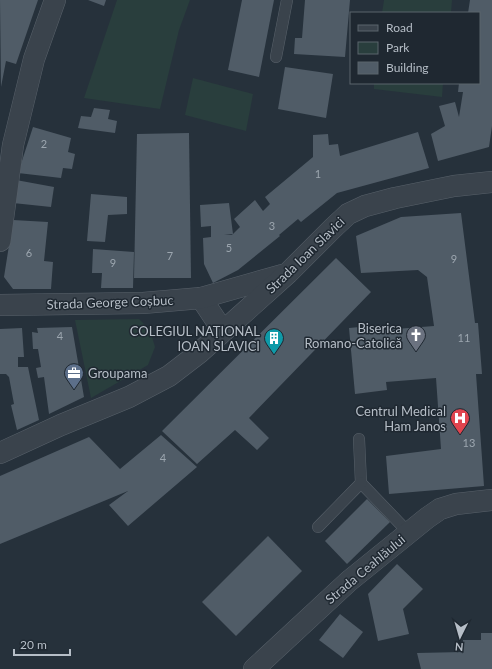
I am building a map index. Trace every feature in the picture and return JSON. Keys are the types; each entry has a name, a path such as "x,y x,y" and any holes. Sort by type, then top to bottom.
{"street":[{"path":"0,241 13,145 34,60 55,0"},
{"name":"Strada Ioan Slavici","path":"0,452 129,397 169,376 199,353 288,273 348,214 365,206 395,198 454,186 492,182"},
{"name":"Strada George Coșbuc","path":"0,305 143,304 202,298 288,273"},
{"path":"202,298 223,331"},
{"name":"Strada Ceahlăului","path":"254,669 349,580 408,532 440,509 456,504 492,500"}],"lane":[{"path":"276,57 288,0"},
{"path":"359,439 361,483 408,532"},
{"path":"318,527 361,483"}],"green space":[{"path":"117,0 190,0 179,30 160,109 84,98"},
{"path":"384,0 452,0 451,12 382,12"},
{"path":"193,78 253,94 246,131 185,115"},
{"path":"374,84 443,84 442,97 374,89"},
{"path":"139,319 150,330 155,347 148,365 91,398 75,320"}],"building":[{"path":"0,0 38,0 16,64 6,61 1,87"},
{"path":"88,0 106,0 104,6"},
{"path":"242,0 274,0 259,77 228,70"},
{"path":"305,0 350,0 345,57 294,54 295,38 302,38"},
{"path":"470,0 492,0 492,126 489,147 438,161 431,134 445,126 439,106 455,102 459,117 463,92 458,92 459,84 480,84 480,12 468,12"},
{"path":"285,67 333,74 326,118 278,109"},
{"path":"94,108 110,110 108,119 117,121 115,133 78,128 81,116 91,117"},
{"path":"33,127 71,138 68,152 75,154 72,169 63,168 61,178 18,173"},
{"path":"418,132 429,168 337,193 301,222 298,219 279,235 280,236 238,270 213,283 204,264 203,238 211,237 211,226 201,227 200,205 229,203 233,234 240,227 234,219 255,200 263,211 270,204 265,197 313,157 313,135 328,134 329,145 338,144 340,156"},
{"path":"189,133 191,278 134,278 137,134"},
{"path":"16,180 54,187 51,207 13,203"},
{"path":"91,194 127,197 127,214 108,215 105,242 87,241"},
{"path":"461,213 475,323 478,323 482,374 476,374 484,486 389,494 386,456 441,449 436,378 386,382 387,390 355,394 349,328 381,325 383,330 434,326 427,277 418,270 361,273 356,236 401,217"},
{"path":"13,220 48,222 44,261 53,262 51,289 13,289 4,277"},
{"path":"93,249 134,252 133,288 101,288 102,273 92,273"},
{"name":"COLEGIUL NAŢIONAL IOAN SLAVICI","path":"336,258 371,292 249,418 269,438 257,450 235,430 197,464 162,431"},
{"path":"72,327 84,397 49,414 44,377 38,378 36,368 41,367 38,349 33,349 32,332 38,333 37,328"},
{"path":"22,328 24,357 18,357 18,367 28,367 39,420 17,430 11,405 14,404 9,377 6,374 0,374 0,329"},
{"path":"161,435 197,467 128,526 109,505 128,491 0,544 0,476 89,437 120,469"},
{"path":"367,499 390,522 347,564 325,541"},
{"path":"268,536 302,571 236,636 202,602"},
{"path":"397,564 423,589 403,609 409,634 378,641 368,594"},
{"path":"340,614 363,632 343,658 319,640"},
{"path":"481,633 492,633 492,669 421,669 417,653 463,652 463,640 481,640"}],"place":[{"name":"Biserica Romano-Catolică","path":"416,352"},
{"name":"COLEGIUL NAŢIONAL IOAN SLAVICI","path":"274,355"},
{"name":"Groupama","path":"74,390"},
{"name":"Centrul Medical Ham Janos","path":"460,435"}]}
